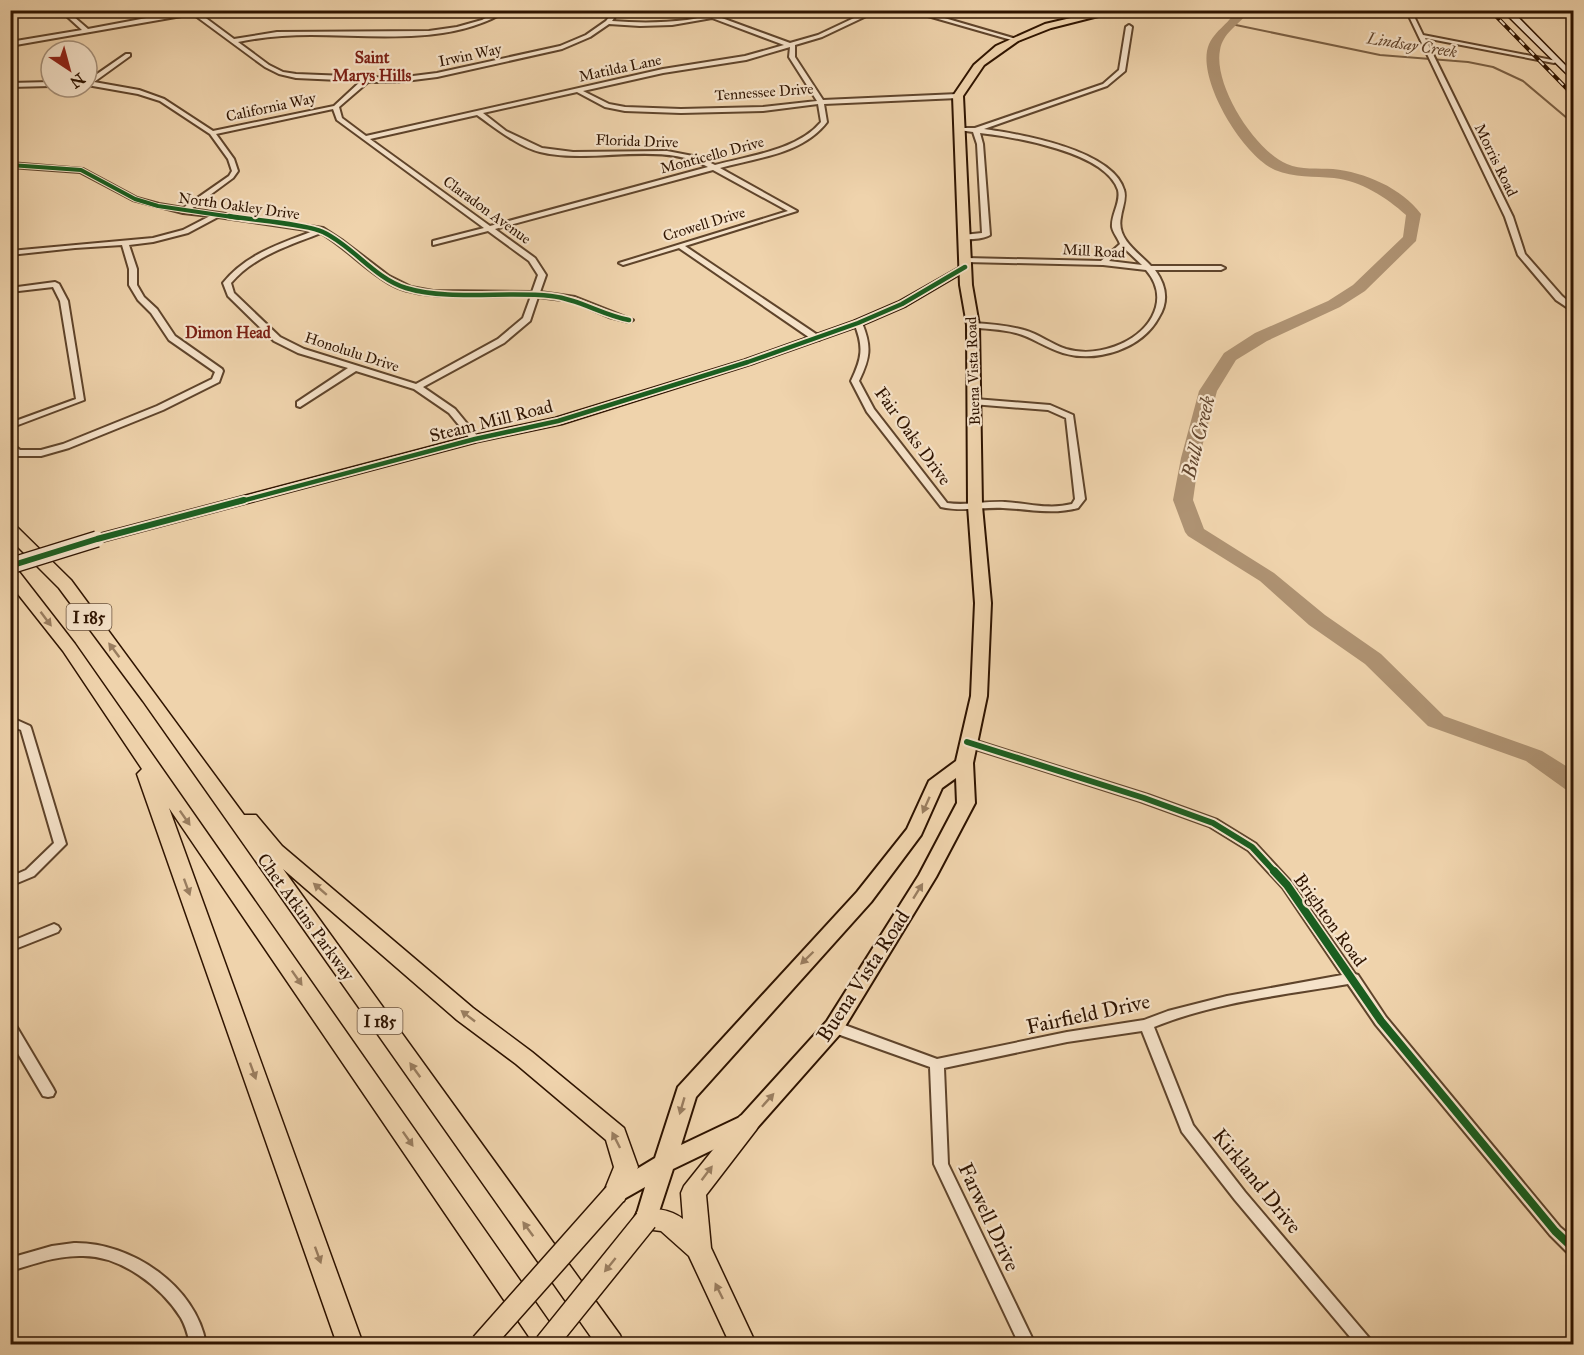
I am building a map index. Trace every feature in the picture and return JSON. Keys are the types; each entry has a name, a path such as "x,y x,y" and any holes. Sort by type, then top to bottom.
{"highway":[{"name":"Chet Atkins Parkway","path":"10,529 65,584 168,724 611,1344"},
{"name":"I 185","path":"10,572 69,648 548,1344"},
{"path":"168,724 275,850 465,1014 616,1135 626,1167 615,1194"},
{"path":"140,753 350,1344"},
{"path":"743,1344 698,1248 693,1193 748,1124"},
{"path":"646,1220 667,1221 698,1248"}],"main road":[{"path":"958,96 983,60 1017,40 1056,24 1118,10"},
{"name":"Buena Vista Road","path":"482,1344 615,1194 666,1162 748,1124 834,1027 927,877 966,803 964,763 979,696 983,603 975,506 973,325 966,285 958,96"},
{"path":"548,1344 646,1220 686,1093 864,897 915,831 935,785 964,763"}],"street":[{"path":"62,10 86,30"},
{"path":"10,44 206,10"},
{"path":"233,41 282,34 437,31 479,22 506,10"},
{"name":"Irwin Way","path":"192,12 267,66 281,73 366,80 397,80 437,75 552,49 588,36 608,22 618,10"},
{"path":"608,22 647,26 714,17 735,10"},
{"name":"Matilda Lane","path":"365,138 663,71 746,58 793,46 877,10"},
{"path":"909,10 1017,40"},
{"name":"Morris Road","path":"1408,10 1509,217 1522,255 1559,298 1574,310"},
{"path":"1506,10 1574,79"},
{"path":"714,17 793,46 792,57 821,102"},
{"path":"976,130 1105,85 1122,71 1129,27"},
{"path":"1421,36 1554,61"},
{"path":"99,75 128,55"},
{"path":"336,107 366,80"},
{"path":"10,86 39,85"},
{"path":"99,85 151,95 212,133 231,159 235,171 231,177 183,211"},
{"name":"Tennessee Drive","path":"577,90 607,106 625,109 763,109 821,102 958,96"},
{"name":"Monticello Drive","path":"436,243 780,150 810,137 824,122 821,102"},
{"name":"California Way","path":"212,133 336,107"},
{"name":"Claradon Avenue","path":"336,107 339,119 532,260 542,275 526,319 501,341 417,387"},
{"name":"Florida Drive","path":"477,112 504,132 540,150 573,154 667,153 696,158 794,211"},
{"path":"960,129 976,130 1062,148 1092,159 1110,174 1121,188 1121,203 1116,227 1124,244 1151,268 1162,290 1163,303 1147,330 1116,349 1097,353 1074,353 1019,331 973,325"},
{"path":"963,237 986,235 980,144 976,130"},
{"name":"North Oakley Drive","path":"10,165 81,170 135,199 158,206 320,230 339,239 397,284 414,290 565,297 594,305 612,318 629,320"},
{"name":"Crowell Drive","path":"623,262 794,211"},
{"path":"10,253 86,245 125,244 176,237 200,228 216,215"},
{"name":"Honolulu Drive","path":"320,230 252,260 236,270 227,283 231,294 277,339 301,351 417,387 452,411 475,439"},
{"path":"10,446 18,453 41,453 66,446 160,408 216,380 219,375 219,371 172,338 154,311 141,298 133,285 133,269 125,244"},
{"path":"1103,263 1124,244"},
{"path":"680,246 816,338"},
{"name":"Mill Road","path":"966,263 1103,263 1151,268 1221,268"},
{"name":"Steam Mill Road","path":"10,566 97,539 475,439 558,421 748,362 858,323 902,304 966,263"},
{"path":"10,290 55,284 64,301 80,400 10,426"},
{"name":"Steam Mill Road","path":"929,288 966,285"},
{"name":"Fair Oaks Drive","path":"858,323 864,337 866,358 855,381 870,410 944,506 957,508 975,506"},
{"path":"300,404 356,367"},
{"path":"975,402 1050,408 1070,417 1080,499 1075,506 1063,510 997,505 975,506"},
{"path":"10,720 26,728 60,844 30,873 10,882"},
{"name":"Brighton Road","path":"967,742 1144,798 1212,823 1252,847 1287,885 1381,1021 1555,1231 1574,1249"},
{"path":"10,947 54,929"},
{"name":"Fairfield Drive","path":"937,1064 1067,1037 1146,1025 1168,1016 1227,1001 1353,978"},
{"name":"Kirkland Drive","path":"1146,1025 1187,1128 1240,1196 1365,1344"},
{"path":"834,1027 937,1064"},
{"path":"10,1028 48,1092"},
{"name":"Farwell Drive","path":"937,1064 941,1164 1027,1344"},
{"path":"10,1265 64,1250 98,1250 134,1264 171,1293 197,1333 198,1344"}],"waterway":[{"name":"Bull Creek","path":"1241,10 1241,14 1219,36 1214,51 1214,68 1218,86 1226,104 1249,138 1272,162 1280,166 1297,171 1343,175 1363,181 1390,195 1414,214 1411,238 1359,288 1334,304 1261,337 1230,357 1208,391 1190,458 1183,500 1195,532 1267,577 1317,620 1373,659 1436,721 1534,756 1574,783"},
{"name":"Lindsay Creek","path":"1231,24 1380,55 1468,62 1493,67 1523,81 1574,124"}],"railway":[{"path":"1490,10 1574,96"}],"cycle path":[{"path":"10,165 81,170 135,199 158,206 320,230 340,242 386,278 409,289 433,293 515,293 564,297 581,301 612,316 629,320"},
{"path":"10,566 97,539 475,439 558,421 748,362 858,323 902,304 965,267"},
{"path":"967,742 1144,798 1213,823 1252,847 1287,885 1381,1021 1555,1231 1574,1249"}],"district":[{"name":"Saint Marys Hills","path":"372,66"},
{"name":"Dimon Head","path":"228,332"}]}
